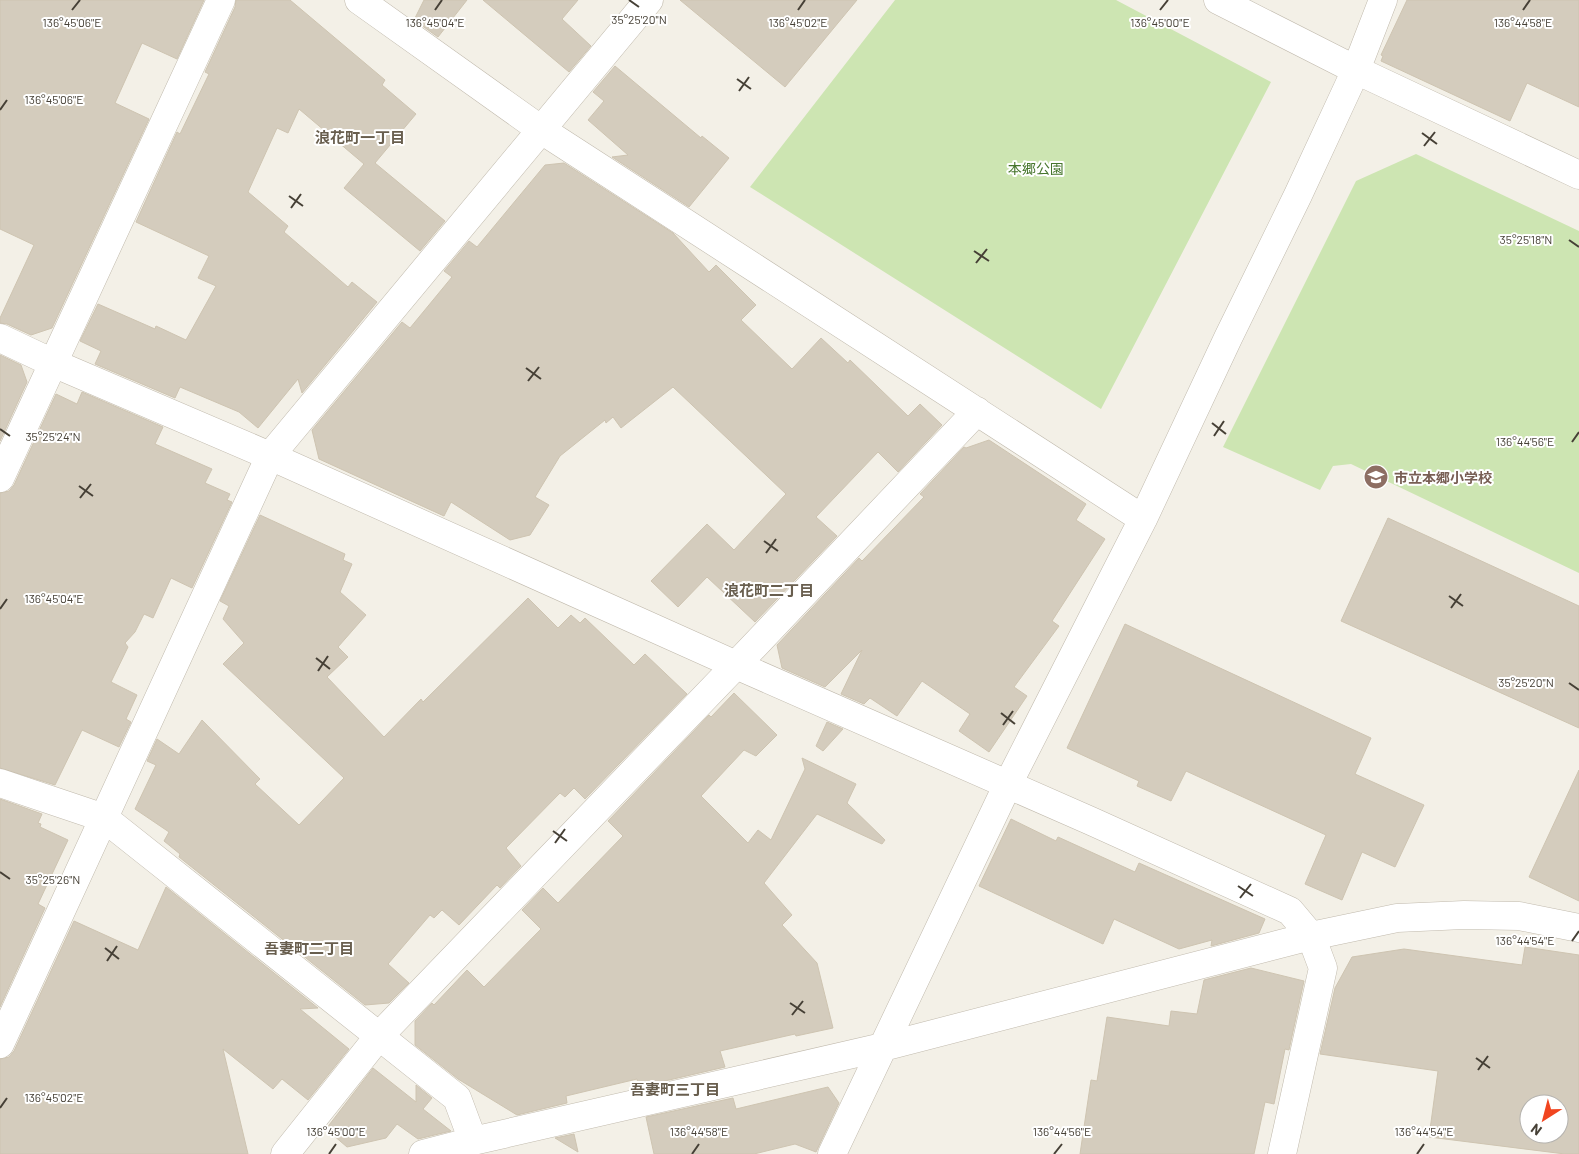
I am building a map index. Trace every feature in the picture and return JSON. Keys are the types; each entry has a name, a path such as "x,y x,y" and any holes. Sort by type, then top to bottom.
{"street":[{"path":"0,478 221,0"},
{"path":"359,0 540,129 1143,519"},
{"path":"0,1044 270,456 649,0"},
{"path":"1218,0 1356,70 1579,175"},
{"path":"832,1154 1008,784 1143,519 1228,338 1298,196 1356,70 1383,0"},
{"path":"0,338 53,363 270,456 1290,911 1311,936 1323,968 1282,1154"},
{"path":"285,1154 379,1036 736,665 977,410"},
{"path":"0,783 104,818 457,1098 473,1141"},
{"path":"423,1154 883,1047 1311,936 1398,918 1464,915 1519,916 1579,928"}],"green space":[{"name":"本郷公園","path":"895,0 1116,0 1271,82 1101,409 750,187"},
{"path":"1416,154 1579,231 1579,573 1351,464 1333,466 1320,490 1223,447 1356,181"}],"building":[{"path":"0,0 204,0 177,59 142,43 115,103 149,119 52,328 31,335 7,324 0,323 0,318 34,245 0,229"},
{"path":"236,0 290,0 385,80 382,85 416,114 375,163 445,221 420,251 344,188 364,164 299,109 288,133 277,128 248,192 288,226 284,232 348,287 352,282 377,302 302,393 298,379 258,428 239,412 180,387 175,398 95,364 101,351 80,341 98,304 155,329 156,326 186,340 216,286 198,278 209,256 136,222 177,132 180,134 209,74 205,72 235,7"},
{"path":"424,0 467,0 438,37 414,20"},
{"path":"483,0 578,0 562,19 591,46 569,72"},
{"path":"680,0 857,0 785,87"},
{"path":"1407,0 1579,0 1579,107 1527,83 1510,121 1381,61 1383,56 1381,55"},
{"path":"615,66 701,138 702,136 729,158 689,207 612,157 628,155 588,120 604,101 593,92"},
{"path":"564,163 673,233 709,272 716,265 756,305 741,320 792,369 821,338 848,363 850,360 908,416 920,404 942,425 898,472 878,452 816,517 837,536 755,622 707,577 678,607 651,581 707,524 734,550 786,494 673,387 621,428 613,417 606,423 605,420 560,456 535,497 549,505 530,535 510,540 451,502 444,516 319,459 312,430 402,322 410,328 452,277 444,271 469,241 477,247 545,165"},
{"path":"0,355 21,365 27,382 0,441"},
{"path":"82,392 163,427 155,444 212,469 205,483 230,494 227,500 232,502 192,588 171,578 153,618 144,614 135,632 125,643 128,647 111,682 137,695 126,719 131,722 119,747 82,730 55,785 0,768 0,493 9,491 14,485 56,394 77,404"},
{"path":"989,440 1086,504 1076,520 1105,539 1052,621 1059,626 1014,687 1027,696 989,752 959,731 970,714 922,681 897,716 870,698 864,704 841,694 862,650 825,687 782,668 777,645 859,558 862,561 924,497 920,494 964,447 966,448"},
{"path":"260,515 345,554 343,560 352,564 340,592 366,615 338,647 348,657 327,677 384,737 421,699 423,702 528,598 558,628 571,615 580,623 585,618 634,665 645,654 687,694 585,799 574,788 565,797 560,793 506,848 521,866 500,888 497,885 459,925 442,910 434,918 430,915 388,964 409,983 389,1003 365,1005 179,857 180,854 164,841 169,832 135,809 156,765 147,761 157,739 179,754 202,720 260,779 255,784 299,825 344,778 223,664 244,643 223,619 229,606 220,601"},
{"path":"1388,518 1579,606 1579,728 1341,621"},
{"path":"1125,624 1371,738 1355,774 1424,805 1395,867 1362,852 1342,900 1305,884 1326,835 1186,771 1171,801 1137,786 1139,781 1067,748"},
{"path":"734,693 777,735 756,756 744,750 701,796 748,843 758,830 771,840 805,769 802,758 856,784 847,803 885,840 882,844 817,814 764,883 792,915 782,925 817,963 833,1028 796,1036 795,1034 720,1051 725,1067 639,1087 637,1079 566,1096 567,1103 517,1115 458,1079 415,1045 415,1021 432,1003 434,1005 467,970 484,987 541,929 522,910 543,888 558,903 623,836 608,821 709,715 711,717"},
{"path":"827,722 843,729 823,751 816,746"},
{"path":"1579,770 1579,901 1529,877"},
{"path":"0,799 42,814 38,823 41,824 40,827 68,840 38,904 45,908 0,1007"},
{"path":"1011,819 1056,841 1058,837 1135,872 1139,863 1265,919 1259,933 1211,946 1212,940 1179,949 1114,919 1103,944 979,886"},
{"path":"166,887 318,1008 300,1009 349,1049 308,1100 282,1079 273,1089 223,1049 248,1154 0,1154 0,1059 9,1057 14,1051 74,921 138,950"},
{"path":"1525,947 1579,955 1579,1154 1565,1154 1429,1137 1438,1071 1320,1054 1335,988 1352,957 1404,949 1522,965"},
{"path":"1251,968 1304,981 1289,1050 1285,1049 1274,1104 1265,1102 1254,1154 1080,1154 1091,1080 1097,1081 1107,1017 1169,1026 1171,1011 1197,1014 1204,980"},
{"path":"373,1068 416,1102 416,1085 432,1098 423,1109 451,1131 418,1139 397,1124 386,1138 347,1147 326,1129"},
{"path":"828,1087 839,1103 816,1152 795,1144 754,1154 654,1154 646,1117 733,1098 736,1109"},
{"path":"574,1134 578,1152 555,1138"}],"place":[{"name":"市立本郷小学校","path":"1376,477"}],"district":[{"name":"浪花町一丁目","path":"360,137"},
{"name":"浪花町二丁目","path":"769,590"},
{"name":"吾妻町二丁目","path":"309,948"},
{"name":"吾妻町三丁目","path":"675,1089"}]}
